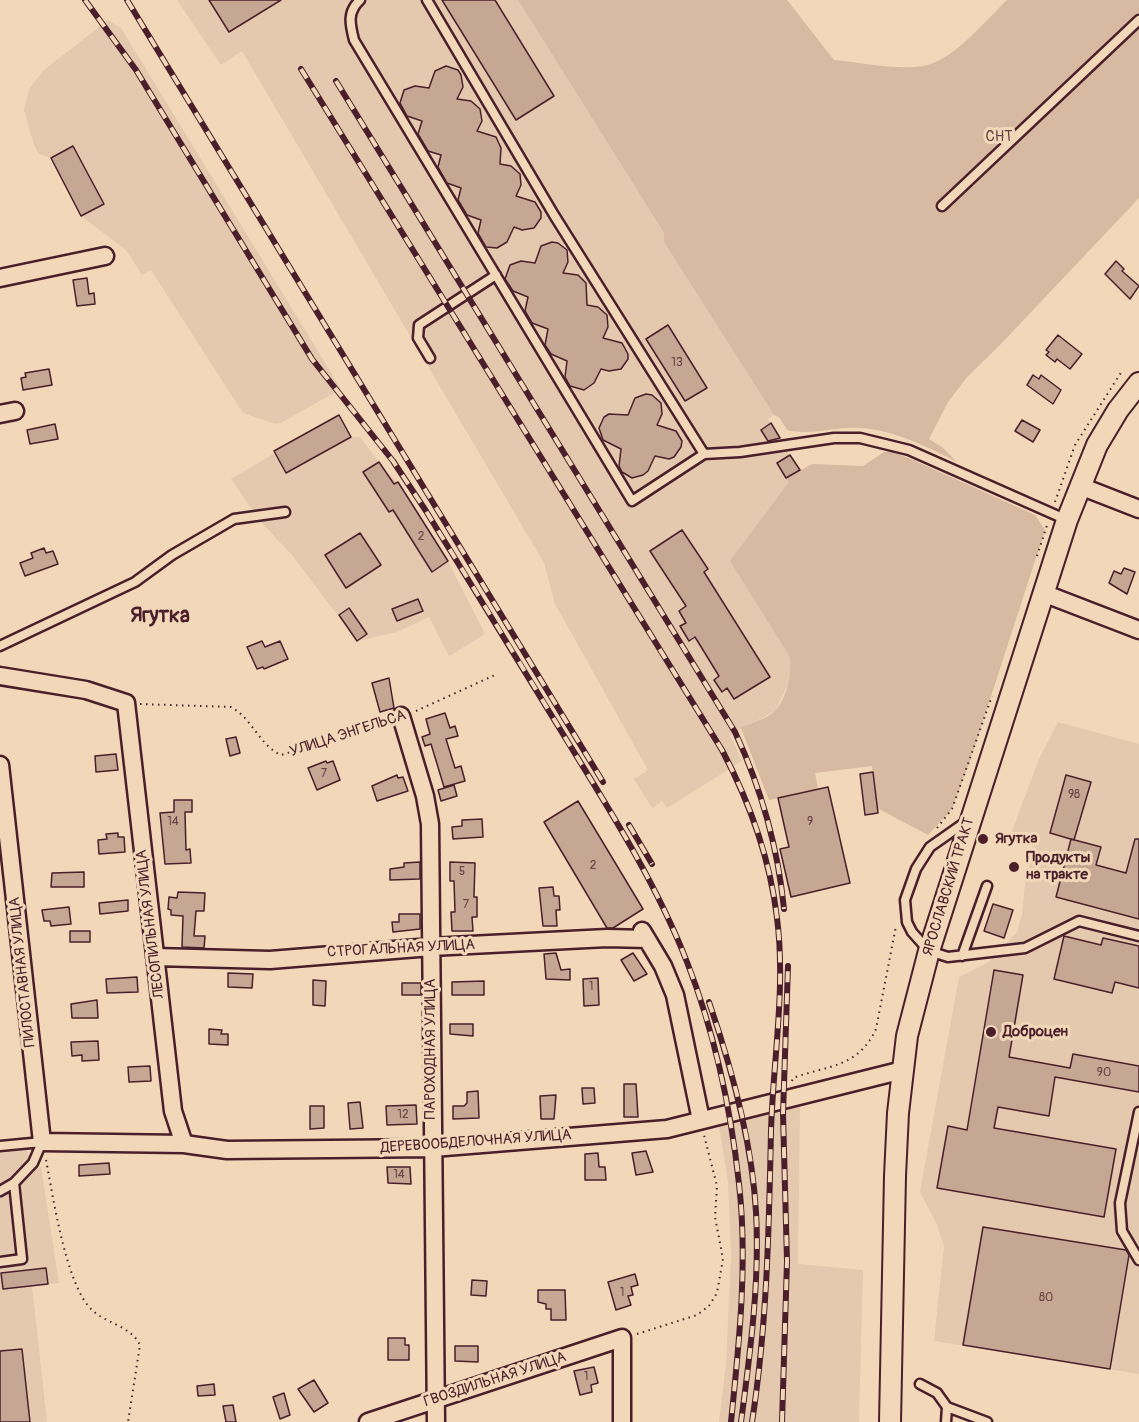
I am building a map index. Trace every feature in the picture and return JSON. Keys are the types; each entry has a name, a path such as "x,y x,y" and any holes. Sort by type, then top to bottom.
{"street":[{"path":"0,278 105,256"},
{"name":"ЯРОСЛАВСКИЙ ТРАКТ","path":"890,1422 895,1176 907,1036 929,951 1067,520 1107,427 1139,383"},
{"path":"1080,486 1139,509"},
{"path":"1043,593 1139,630"},
{"path":"0,676 86,690 126,703"},
{"name":"ЛЕСОПИЛЬНАЯ УЛИЦА","path":"126,703 173,1111 184,1144"},
{"name":"ПАРОХОДНАЯ УЛИЦА","path":"401,716 425,796 430,824 436,1422"},
{"name":"ПИЛОСТАВНАЯ УЛИЦА","path":"0,765 42,1142"},
{"name":"СТРОГАЛЬНАЯ УЛИЦА","path":"155,957 270,960 431,947 644,935 663,966 675,995 701,1120"},
{"name":"ДЕРЕВООБДЕЛОЧНАЯ УЛИЦА","path":"42,1142 184,1144 228,1150 433,1148 667,1129 790,1096 903,1070"},
{"path":"622,1338 622,1422"},
{"name":"ГВОЗДИЛЬНАЯ УЛИЦА","path":"368,1422 622,1338"}],"lane":[{"path":"360,0 353,6 350,22 354,40 632,501 704,454 740,452 834,438 878,440 909,450 1067,520"},
{"path":"427,0 554,215 704,454"},
{"path":"942,206 1139,20"},
{"path":"430,358 418,338 419,325 496,274"},
{"path":"0,646 135,582 172,555 234,519 285,512"},
{"path":"970,820 930,847 916,869 905,900 907,922 912,932 929,951 948,957 1025,948 1079,921 1139,936"},
{"path":"962,956 987,886"},
{"path":"1139,1112 1120,1203 1122,1231 1139,1260"},
{"path":"0,1146 42,1142 33,1163 14,1183 0,1191"},
{"path":"0,1262 22,1259 14,1183"},
{"path":"920,1384 937,1393 947,1407 987,1422"},
{"path":"945,1422 947,1407"}],"path":[{"path":"1035,563 1045,530"},
{"name":"УЛИЦА ЭНГЕЛЬСА","path":"126,703 231,707 238,711 266,744 281,755 401,716 495,675"},
{"path":"936,828 952,809 992,695"},
{"path":"790,1096 793,1078 846,1062 859,1054 870,1041 876,1029 896,921"},
{"path":"622,1338 688,1319 709,1306 717,1293 723,1259 714,1217 717,1186 701,1120"},
{"path":"42,1142 61,1233 82,1294 91,1309 136,1335 140,1345 128,1422"}],"shaded area":[{"path":"177,0 518,0 664,233 664,242 774,415 768,419 780,438 778,439 800,470 787,478 789,482 791,678 775,711 730,735 742,761 667,808 662,801 652,808 634,779 648,770 555,604 544,563 242,51 221,65"},
{"path":"108,20 121,28 341,389 281,423 275,424 243,413 151,270 142,275 126,250 81,216 51,158 39,154 34,145 24,110 29,89 44,70"},
{"path":"339,415 351,437 360,437 386,472 398,482 448,561 485,634 449,656 429,617 397,632 357,641 292,555 259,520 231,479"},
{"path":"1058,722 1139,744 1139,1374 934,1341 944,1246 936,1223 920,1192 959,977 989,962 1017,932 1022,915 1025,883 1035,848 1011,834 1039,759"},
{"path":"800,1106 798,1264 863,1270 859,1422 719,1422 726,1364 731,1256 728,1182 719,1126"},
{"path":"28,1150 29,1160 38,1168 41,1167 59,1283 32,1286 47,1422 0,1422 0,1153"}],"green space":[{"name":"СНТ","path":"518,0 787,0 834,60 901,67 923,66 945,57 968,39 1007,0 1139,0 1139,198 968,376 948,402 929,439 942,447 957,462 904,438 876,430 847,428 810,432 787,430 779,417 774,415 664,242 664,233"},
{"path":"884,452 892,452 911,459 1035,515 1045,530 970,761 952,809 928,835 877,808 872,766 815,773 818,789 769,800 741,728 768,716 779,706 788,686 790,657 730,561 789,482 786,478 812,464 863,466"}],"building":[{"path":"209,0 281,0 229,32"},
{"path":"442,0 495,0 554,96 516,120"},
{"path":"446,66 458,70 461,75 463,87 457,99 471,101 480,109 482,121 477,131 496,137 501,148 500,164 511,166 520,174 521,185 516,196 535,202 541,212 541,218 534,228 522,230 514,227 507,242 497,248 486,247 478,233 481,220 467,215 458,200 461,188 447,183 438,167 441,155 428,151 418,134 422,121 407,116 400,103 404,90 415,86 429,88 435,71"},
{"path":"73,146 104,204 81,216 51,158"},
{"path":"552,242 558,243 567,250 568,262 563,273 578,275 586,283 587,305 598,307 607,315 608,327 603,338 622,343 628,354 628,359 621,369 609,371 601,369 594,383 584,390 570,386 565,377 567,361 551,354 545,345 548,329 532,323 525,311 528,297 513,291 505,279 510,265 521,261 535,263 541,246"},
{"path":"1116,261 1124,269 1122,271 1139,286 1130,299 1105,274"},
{"path":"87,278 89,294 94,293 95,304 77,306 73,280"},
{"path":"668,325 707,388 685,401 646,339"},
{"path":"1058,335 1082,354 1070,369 1057,359 1055,362 1046,355 1049,352 1046,350"},
{"path":"49,369 52,385 23,390 21,378 26,377 25,373"},
{"path":"1033,375 1039,379 1041,375 1061,390 1053,404 1027,385"},
{"path":"646,394 652,395 661,403 662,414 657,425 676,431 682,441 681,447 674,457 669,459 655,456 648,471 632,478 622,472 619,466 621,449 603,440 599,428 604,417 609,414 628,415 635,398"},
{"path":"339,415 351,437 286,473 274,451"},
{"path":"1022,420 1040,430 1033,442 1015,431"},
{"path":"771,423 780,438 768,441 761,430"},
{"path":"55,424 58,439 30,444 27,430"},
{"path":"790,455 800,470 786,478 777,463"},
{"path":"379,462 394,484 398,482 448,561 432,572 393,510 389,512 363,472"},
{"path":"682,530 708,569 704,572 770,677 734,699 727,688 722,692 714,680 719,676 695,637 689,641 680,626 686,623 679,611 686,606 650,551"},
{"path":"360,533 381,565 346,588 325,555"},
{"path":"44,548 46,553 53,551 58,564 25,576 20,563 33,558 31,553"},
{"path":"1124,568 1135,572 1127,594 1109,583 1114,571 1121,574"},
{"path":"418,599 423,611 397,621 392,609"},
{"path":"349,608 367,634 357,641 339,615"},
{"path":"262,641 265,647 280,641 288,659 264,669 263,667 257,669 247,647"},
{"path":"389,678 394,708 380,712 372,683"},
{"path":"445,713 450,728 455,726 458,736 446,739 455,768 461,766 465,781 444,787 431,744 425,746 422,737 430,734 426,719"},
{"path":"236,737 240,753 230,756 226,739"},
{"path":"116,754 118,770 96,772 95,756"},
{"path":"326,761 327,763 333,761 340,780 317,790 308,768"},
{"path":"873,772 878,813 865,815 860,774"},
{"path":"397,775 398,778 403,777 408,791 377,801 372,786"},
{"path":"1066,775 1091,782 1074,840 1050,833"},
{"path":"454,785 457,796 441,801 438,790"},
{"path":"828,787 850,883 791,897 780,849 789,847 778,798"},
{"path":"174,800 192,800 192,812 185,812 186,850 190,849 191,863 165,864 160,813 174,812"},
{"path":"578,801 643,909 613,928 607,928 544,822"},
{"path":"482,819 483,837 453,839 452,827 462,826 462,820"},
{"path":"118,833 118,837 124,837 125,852 99,854 98,840 107,839 106,834"},
{"path":"1071,839 1101,847 1096,865 1126,873 1135,839 1139,839 1139,919 1056,897"},
{"path":"420,862 420,879 390,880 390,869 404,867 404,863"},
{"path":"450,862 475,863 474,897 477,897 477,917 472,917 473,931 452,931 451,912 455,912 454,881 450,881"},
{"path":"84,872 84,887 51,887 52,873"},
{"path":"553,887 554,896 559,896 560,910 556,910 557,926 543,926 539,888"},
{"path":"178,892 205,893 204,911 196,911 194,936 205,936 204,948 182,947 183,916 171,915 171,910 168,909 169,897 177,898"},
{"path":"128,900 128,911 100,914 99,903"},
{"path":"993,904 1013,910 1004,938 984,931"},
{"path":"69,907 71,924 51,926 50,921 44,921 42,910"},
{"path":"399,914 420,914 420,929 393,932 392,922 399,922"},
{"path":"70,931 90,931 90,942 70,942"},
{"path":"1064,936 1101,945 1103,938 1139,946 1139,988 1115,982 1112,993 1054,979"},
{"path":"556,953 561,970 570,969 570,980 546,979 544,954"},
{"path":"633,953 647,974 634,981 621,960"},
{"path":"994,970 1023,975 1009,1057 1070,1068 1073,1054 1139,1066 1139,1092 1055,1077 1049,1116 998,1107 994,1128 1116,1149 1104,1217 937,1188 948,1126 967,1130"},
{"path":"228,973 253,974 252,988 228,987"},
{"path":"137,977 138,992 107,993 106,979"},
{"path":"598,978 599,1005 584,1006 583,979"},
{"path":"313,980 326,981 325,1006 313,1005"},
{"path":"484,981 484,995 452,995 452,982"},
{"path":"402,983 421,983 421,995 402,995"},
{"path":"97,1000 98,1018 72,1018 71,1004"},
{"path":"450,1024 473,1024 473,1036 450,1034"},
{"path":"209,1029 222,1030 221,1034 228,1034 228,1045 209,1044"},
{"path":"98,1041 99,1060 82,1061 82,1055 72,1056 71,1042"},
{"path":"150,1066 151,1081 129,1082 128,1067"},
{"path":"624,1084 636,1084 638,1117 624,1117"},
{"path":"582,1088 594,1088 595,1103 583,1104"},
{"path":"478,1091 479,1118 453,1119 453,1106 464,1106 467,1103 467,1092"},
{"path":"556,1095 554,1119 541,1119 540,1096"},
{"path":"360,1102 363,1128 350,1129 348,1103"},
{"path":"416,1105 417,1124 387,1125 386,1106"},
{"path":"310,1106 324,1106 324,1128 310,1129"},
{"path":"646,1151 653,1172 636,1175 632,1153"},
{"path":"598,1153 599,1167 605,1167 606,1180 585,1180 585,1154"},
{"path":"109,1163 110,1174 79,1176 79,1165"},
{"path":"387,1167 410,1167 411,1184 388,1183"},
{"path":"983,1227 1126,1250 1129,1255 1110,1369 963,1345"},
{"path":"46,1268 48,1284 3,1289 1,1273"},
{"path":"635,1274 638,1285 631,1287 633,1295 628,1296 631,1305 616,1310 608,1282"},
{"path":"472,1280 487,1281 486,1296 471,1295"},
{"path":"538,1290 565,1290 566,1320 551,1320 551,1309 546,1309 546,1304 538,1302"},
{"path":"388,1338 405,1338 405,1345 409,1345 409,1360 388,1360"},
{"path":"455,1346 478,1346 478,1362 455,1361"},
{"path":"22,1349 30,1422 0,1422 0,1351"},
{"path":"594,1367 598,1383 591,1385 592,1392 580,1395 574,1371"},
{"path":"314,1380 328,1403 314,1412 298,1389"},
{"path":"214,1384 215,1395 198,1396 197,1386"},
{"path":"284,1393 290,1415 280,1419 273,1397"},
{"path":"233,1405 236,1422 226,1422 223,1406"}],"railway":[{"path":"85,0 136,70 312,359 393,461 426,511 616,821 675,933 697,988 713,1043 726,1099 739,1184 743,1273 731,1422"},
{"path":"127,0 603,782"},
{"path":"301,69 722,750 757,831 774,896 780,971 772,1105 766,1277 761,1350 752,1422"},
{"path":"336,81 735,732 753,775 767,819 773,841 784,909"},
{"path":"629,825 652,864"},
{"path":"782,1422 787,1261 783,1114 788,966"},
{"path":"709,1002 740,1106 754,1185 757,1264 751,1344 741,1422"}],"place":[{"name":"Ягутка","path":"983,839"},
{"name":"Продукты на тракте","path":"1014,867"},
{"name":"Доброцен","path":"991,1032"}],"district":[{"name":"Ягутка","path":"160,617"}]}
